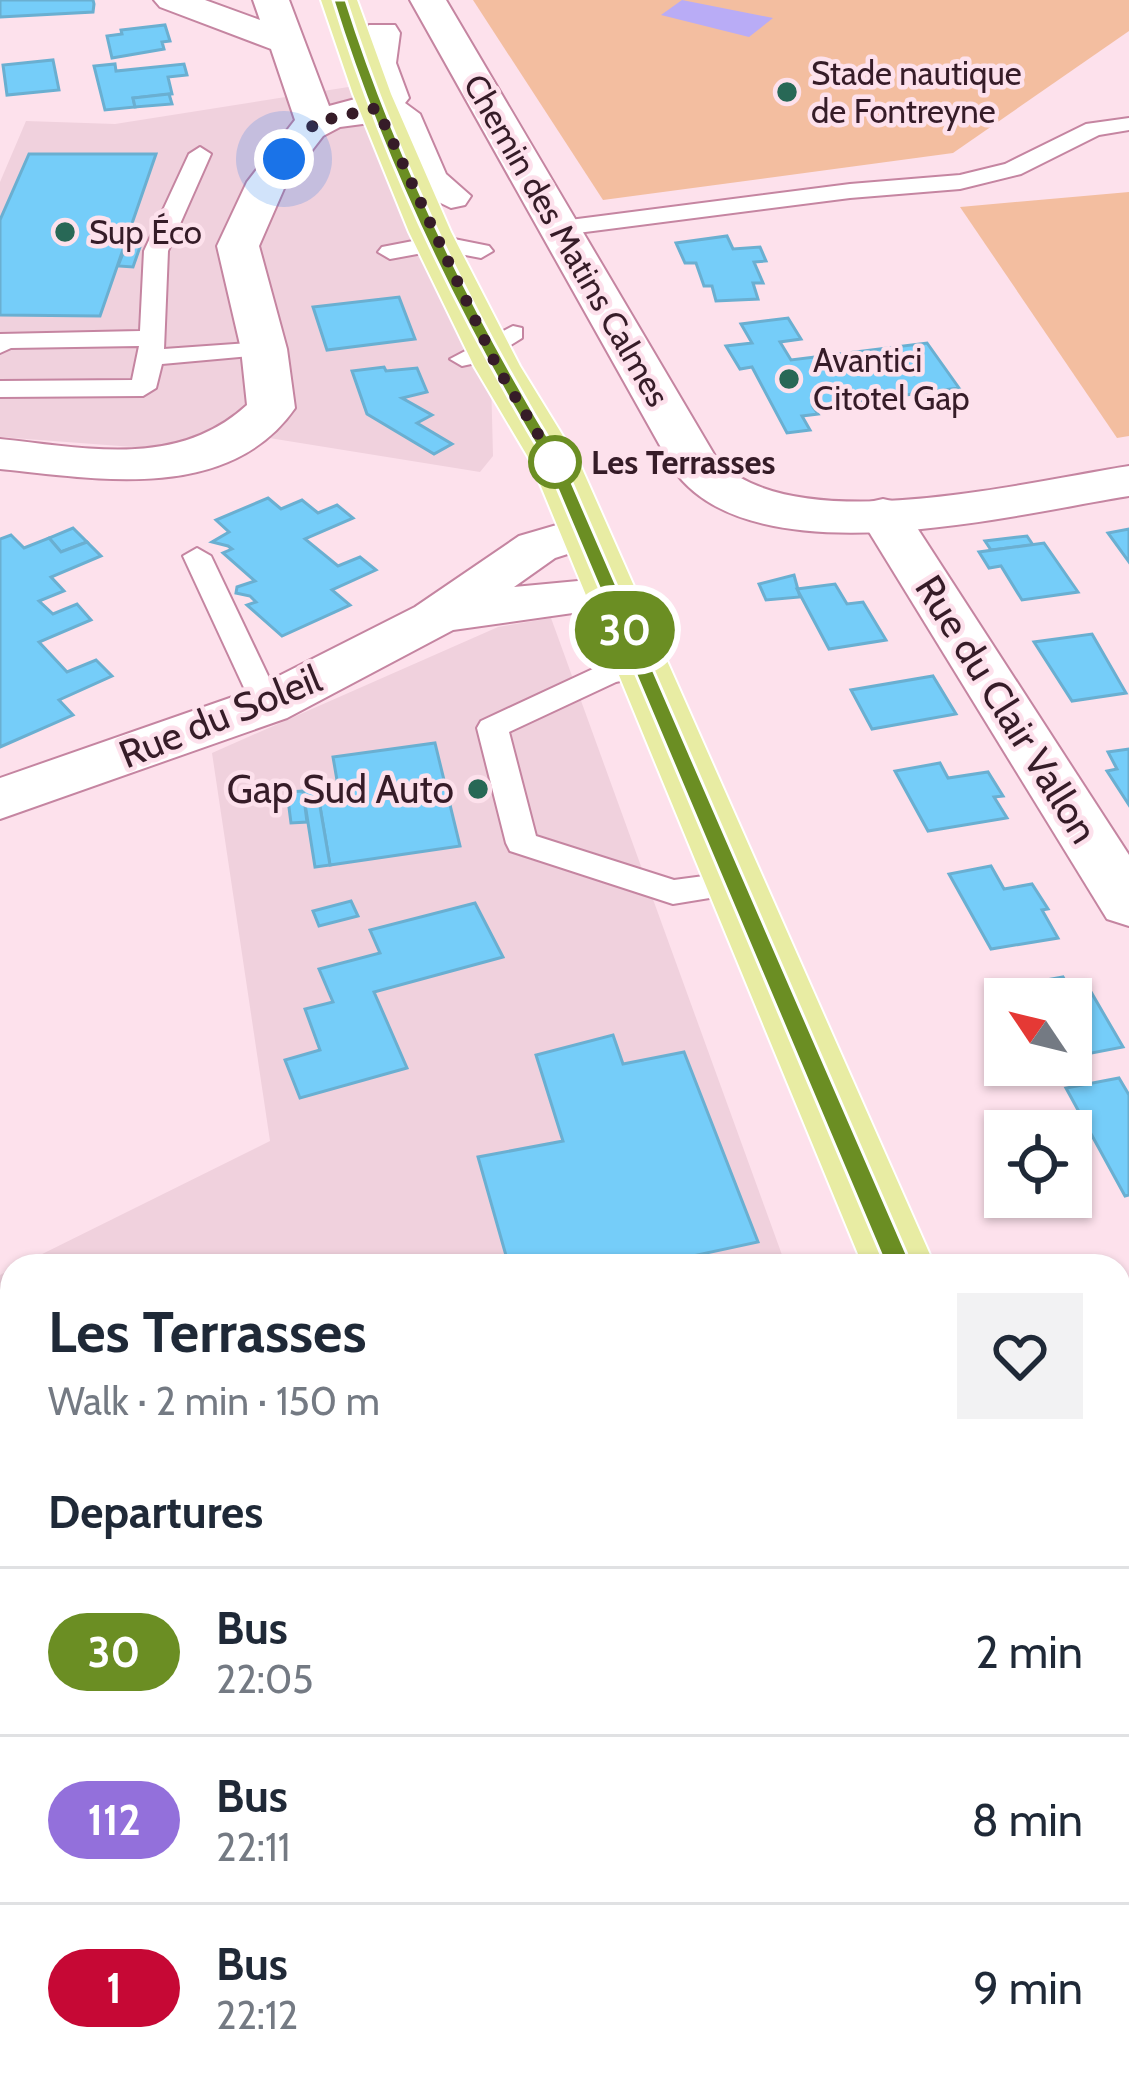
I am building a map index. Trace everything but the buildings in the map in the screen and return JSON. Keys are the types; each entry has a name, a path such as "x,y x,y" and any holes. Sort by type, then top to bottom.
{"main road":[{"path":"339,0 377,108 460,247"},
{"path":"375,16 452,196 460,247 488,347 543,437 894,1254"}],"street":[{"path":"172,0 286,43"},
{"path":"271,0 316,122"},
{"name":"Chemin des Matins Calmes","path":"428,0 698,469 724,494 777,511 818,517 883,514 1129,481"},
{"path":"0,454 160,467 194,460 256,425 271,408 264,349 238,246 267,182 316,122 377,108 390,98 377,63 375,16"},
{"path":"377,108 401,114 428,181 452,196"},
{"name":"Rue du Clair Vallon","path":"883,514 1129,904"},
{"name":"Rue du Soleil","path":"0,799 267,705 434,619 538,547 584,532"},
{"name":"Rue du Soleil","path":"434,619 515,604 610,595"}],"lane":[{"path":"562,228 850,190 961,182 1013,169 1094,130 1129,124"},
{"path":"0,389 143,388 151,347 156,251 200,154"},
{"path":"390,251 460,247"},
{"path":"0,346 2,341 264,349"},
{"path":"197,556 267,705"},
{"path":"640,667 606,675 492,728 522,843 673,892 734,884"}],"shaded area":[{"name":"Stade nautique de Fontreyne","path":"473,0 1129,0 1129,31 953,153 603,200"},
{"path":"682,0 773,18 749,37 661,15"},
{"path":"361,85 491,378 493,456 480,472 263,437 160,449 0,437 0,182 26,121 115,124"},
{"path":"1129,192 1129,436 1117,438 960,207"},
{"path":"551,618 782,1254 42,1254 270,1141 212,753 498,627"}],"bus line":[{"name":"30","path":"339,0 389,137 497,367 555,462 894,1254"}],"place":[{"name":"Stade nautique de Fontreyne","path":"787,92"},
{"name":"Sup Éco","path":"65,232"},
{"name":"Avantici Citotel Gap","path":"789,379"},
{"name":"Les Terrasses","path":"555,462"},
{"name":"Gap Sud Auto","path":"478,789"}],"route":[{"path":"284,159 316,122 377,108 497,367 555,462"}]}
